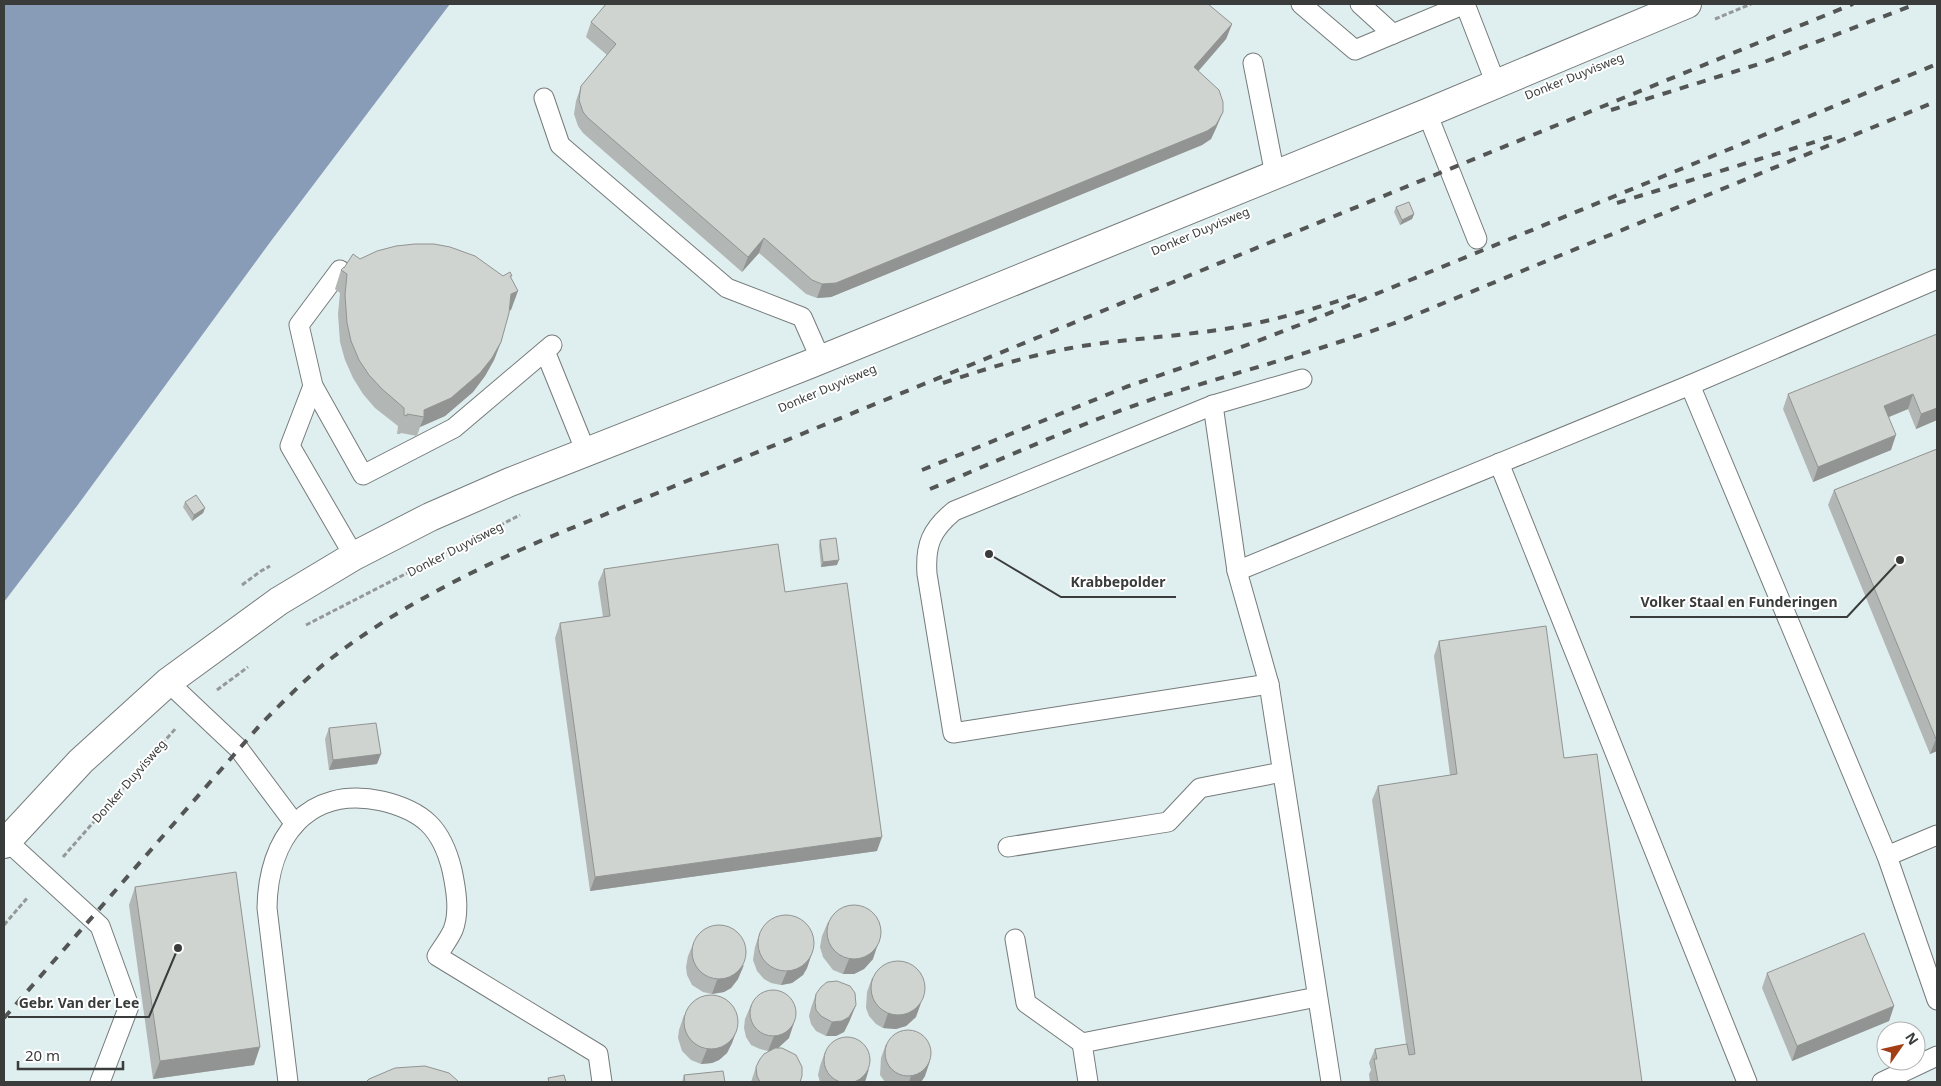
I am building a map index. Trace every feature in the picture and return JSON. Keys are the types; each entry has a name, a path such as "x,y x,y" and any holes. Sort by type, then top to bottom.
{"street":[{"name":"Donker Duyvisweg","path":"5,842 81,761 168,682 279,601 354,556 439,513 510,482 821,360 1496,84 1696,13"}],"lane":[{"path":"1301,4 1354,50 1465,4 1496,84"},
{"path":"1360,4 1393,34"},
{"path":"1253,63 1275,175"},
{"path":"544,98 560,145 727,288 802,317 821,360"},
{"path":"1427,113 1477,239"},
{"path":"340,270 300,326 313,386 363,475 454,428 549,348 586,452"},
{"path":"1237,571 1690,385 1937,279"},
{"path":"1269,684 953,733 926,560 928,545 934,532 942,520 954,511 1213,405 1302,378"},
{"path":"1690,385 1887,856 1937,1000"},
{"path":"313,386 290,446 354,556"},
{"path":"1213,405 1237,571 1269,684 1331,1082"},
{"path":"1499,463 1748,1082"},
{"path":"168,682 239,749 295,824"},
{"path":"1008,847 1168,822 1200,788 1282,772"},
{"path":"288,1082 269,926 267,889 278,846 295,824 316,807 342,799 368,798 395,804 419,814 429,822 444,843 454,882 457,915 453,931 437,956 598,1054 602,1082"},
{"path":"1887,856 1937,836"},
{"path":"5,842 100,926 130,1006 100,1082"},
{"path":"1015,939 1026,1003 1082,1043 1088,1082"},
{"path":"1082,1043 1318,997"},
{"path":"1882,1082 1937,1056"}],"path":[{"path":"1696,13 1751,4"},
{"name":"Donker Duyvisweg","path":"298,629 529,512"},
{"name":"Donker Duyvisweg","path":"4,925 195,706 250,665"}],"shaded area":[{"path":"450,4 1937,4 1937,1082 4,1082 4,602 77,506 271,241"}],"water":[{"path":"4,4 450,4 271,241 77,506 4,602"}],"building":[{"path":"606,4 1208,4 1232,24 1194,67 1219,90 1223,102 1223,112 1216,125 1207,131 836,283 822,284 812,280 764,238 748,257 583,112 579,100 581,86 616,44 591,22"},
{"path":"1409,202 1414,214 1402,220 1396,207"},
{"path":"415,244 434,244 450,247 475,256 503,276 510,272 512,276 510,276 518,291 511,294 509,313 501,342 492,358 480,373 451,398 424,410 424,417 404,415 404,408 382,389 359,360 351,341 347,323 345,295 347,274 341,270 353,254 360,259 377,251"},
{"path":"1937,334 1937,408 1921,414 1913,394 1884,406 1896,435 1818,467 1788,394"},
{"path":"1937,449 1937,738 1936,739 1834,490"},
{"path":"196,495 205,508 194,515 185,502"},
{"path":"836,538 839,560 823,562 820,540"},
{"path":"778,544 785,592 847,583 882,837 595,877 560,623 610,616 604,569"},
{"path":"1546,626 1564,758 1597,754 1642,1082 1378,1082 1374,1059 1377,1059 1375,1049 1407,1044 1409,1055 1415,1054 1378,786 1457,774 1439,641"},
{"path":"376,723 381,754 333,760 329,728"},
{"path":"236,872 260,1047 160,1061 135,887"},
{"path":"849,905 859,905 869,909 877,917 881,932 877,947 869,955 859,959 849,959 839,955 831,947 827,937 827,927 831,917 839,909"},
{"path":"786,915 801,920 809,928 814,943 809,958 801,966 786,971 771,966 763,958 758,943 763,928 771,920"},
{"path":"714,925 724,925 734,929 742,937 746,952 742,967 734,975 724,979 714,979 704,975 696,967 692,957 692,947 696,937 704,929"},
{"path":"1864,933 1894,1006 1797,1046 1767,973"},
{"path":"898,961 908,963 917,969 923,978 925,988 923,998 917,1007 908,1013 898,1015 888,1013 879,1007 873,998 871,988 873,978 879,969 888,963"},
{"path":"837,981 850,986 855,993 856,1005 849,1017 842,1021 832,1022 821,1016 816,1010 815,1002 816,994 821,987 827,982"},
{"path":"768,990 778,990 792,1000 796,1013 792,1026 786,1032 778,1036 768,1036 754,1026 750,1018 750,1008 760,994"},
{"path":"706,995 716,995 730,1003 736,1012 738,1022 736,1032 730,1041 716,1049 706,1049 696,1044 689,1037 684,1027 684,1017 689,1007 696,1000"},
{"path":"903,1030 913,1030 927,1040 931,1053 927,1066 921,1072 913,1076 903,1076 889,1066 885,1058 885,1048 895,1034"},
{"path":"852,1037 856,1038 866,1047 869,1051 869,1069 860,1079 852,1083 842,1083 834,1079 825,1069 824,1055 828,1047 838,1038"},
{"path":"775,1048 782,1048 796,1055 802,1067 800,1082 760,1082 756,1067 764,1054"},
{"path":"425,1066 449,1073 459,1082 366,1082 395,1068"},
{"path":"723,1071 725,1082 685,1082 684,1075"},
{"path":"564,1075 566,1082 549,1082 548,1078"}],"railway":[{"path":"4,1018 260,725 285,700 329,660 380,624 433,593 545,539 1853,4"},
{"path":"1611,110 1759,64 1916,4"},
{"path":"922,470 1126,387 1239,348 1315,319 1937,64"},
{"path":"930,489 1074,428 1133,406 1400,321 1937,101"},
{"path":"1617,203 1834,136"},
{"path":"943,383 1006,363 1055,351 1087,345 1242,326 1301,312 1360,294"}],"place":[{"name":"Krabbepolder","path":"989,554"},
{"name":"Volker Staal en Funderingen","path":"1900,560"},
{"name":"Gebr. Van der Lee","path":"178,948"}]}
